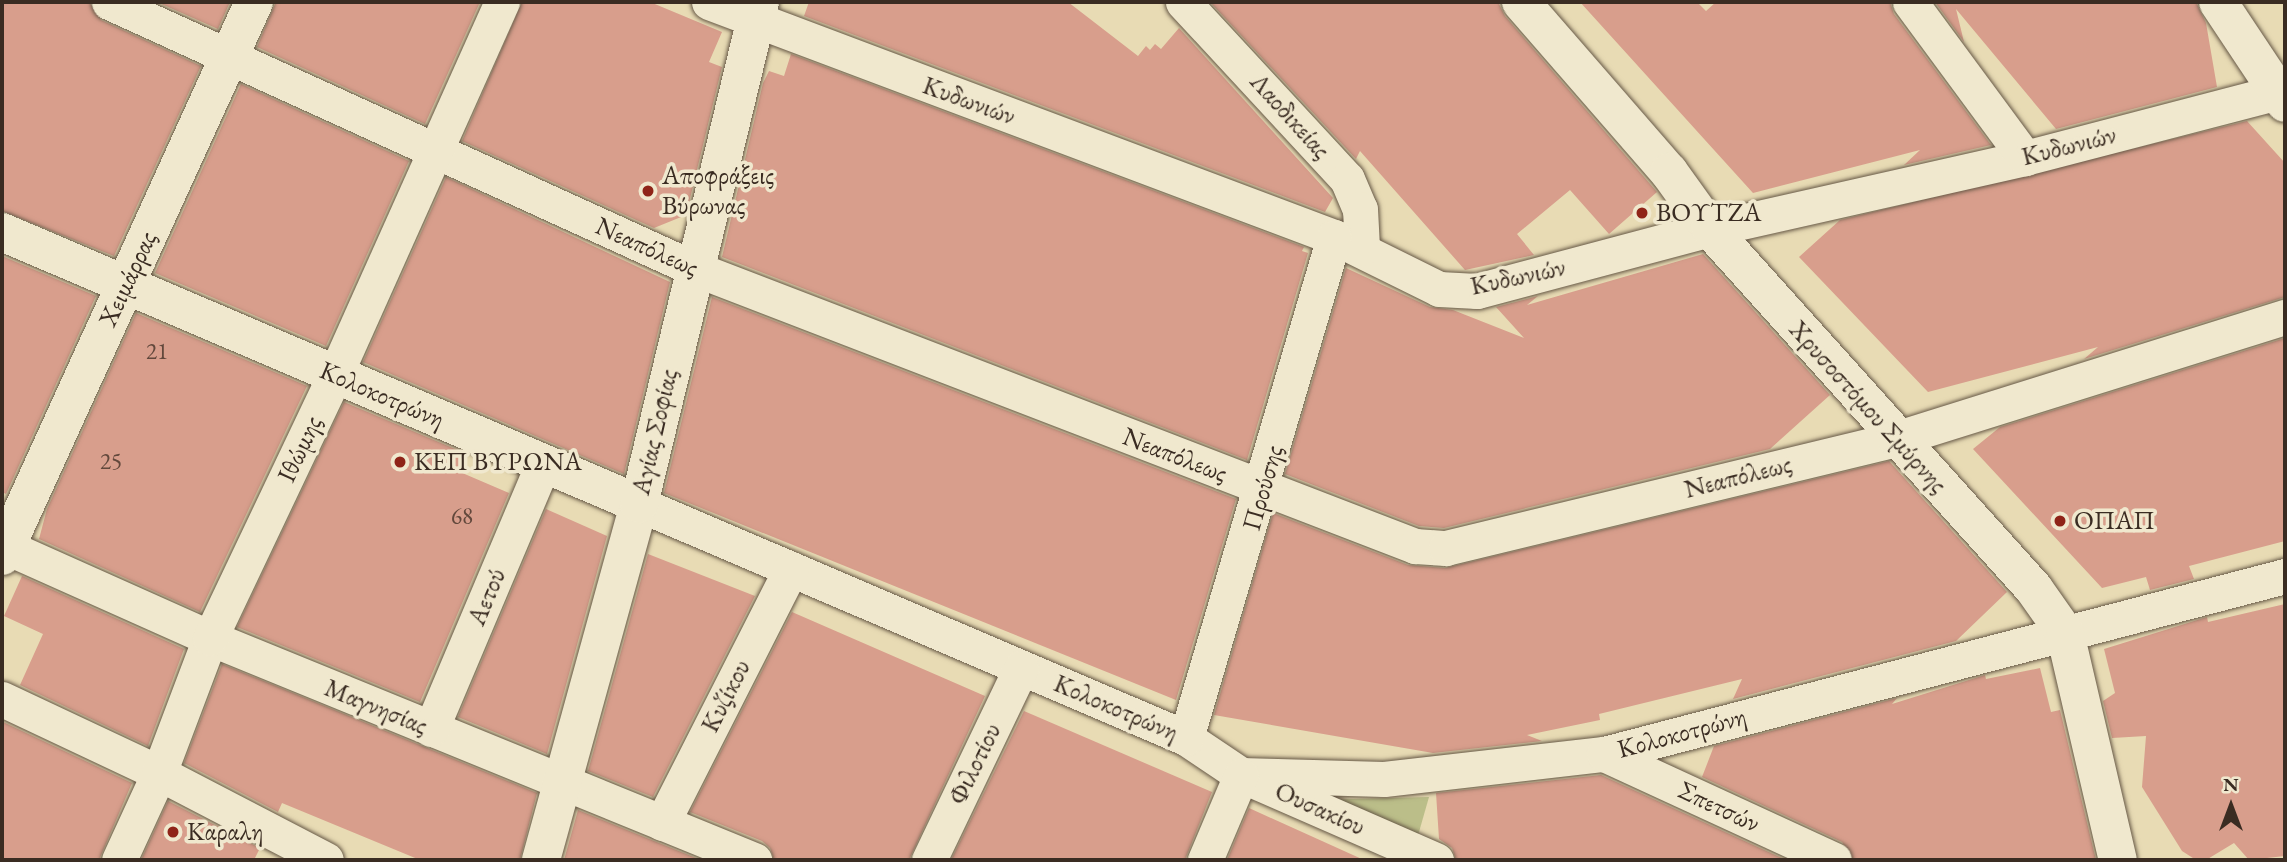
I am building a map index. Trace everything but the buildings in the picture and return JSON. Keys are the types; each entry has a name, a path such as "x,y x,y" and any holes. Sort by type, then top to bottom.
{"street":[{"name":"Νεαπόλεως","path":"109,2 694,268 1415,546 1446,548 1895,439 2285,317"},
{"name":"Χειμάρρας","path":"3,550 254,2"},
{"name":"Ιθώμης","path":"119,860 159,773 210,639 335,375 502,2"},
{"name":"Κυδωνιών","path":"709,2 757,11 1348,242 1439,289 1477,291 1710,229 2282,97"},
{"name":"Λαοδικείας","path":"1183,2 1347,179 1360,209 1348,242"},
{"name":"Χρυσοστόμου Σμύρνης","path":"1521,2 1670,172 1710,229 1895,439 2034,589 2065,633 2119,860"},
{"path":"1910,2 2025,158"},
{"path":"2218,2 2282,97"},
{"name":"Αγίας Σοφίας","path":"541,860 639,504 757,11"},
{"name":"Κολοκοτρώνη","path":"2,232 1186,738 1241,775 1384,779 1604,754 2285,576"},
{"name":"Προύσης","path":"1186,738 1263,489 1348,242"},
{"name":"Αετού","path":"431,729 543,464"},
{"name":"Μαγνησίας","path":"3,550 561,784 754,860"},
{"name":"Κυζίκου","path":"662,823 791,569"},
{"name":"Φιλοτίου","path":"929,860 1021,668"},
{"path":"2,699 159,773 327,860"},
{"name":"Σπετσών","path":"1604,754 1834,860"},
{"path":"1205,860 1241,775"},
{"name":"Ουσακίου","path":"1241,775 1436,860"}],"green space":[{"path":"1429,797 1415,846 1315,800"}],"place":[{"name":"Αποφράξεις Βύρωνας","path":"648,191"},
{"name":"ΒΟΥΤΖΑ","path":"1642,213"},
{"name":"ΚΕΠ ΒΥΡΩΝΑ","path":"400,462"},
{"name":"ΟΠΑΠ","path":"2060,521"},
{"name":"Καραλη","path":"173,832"}]}
